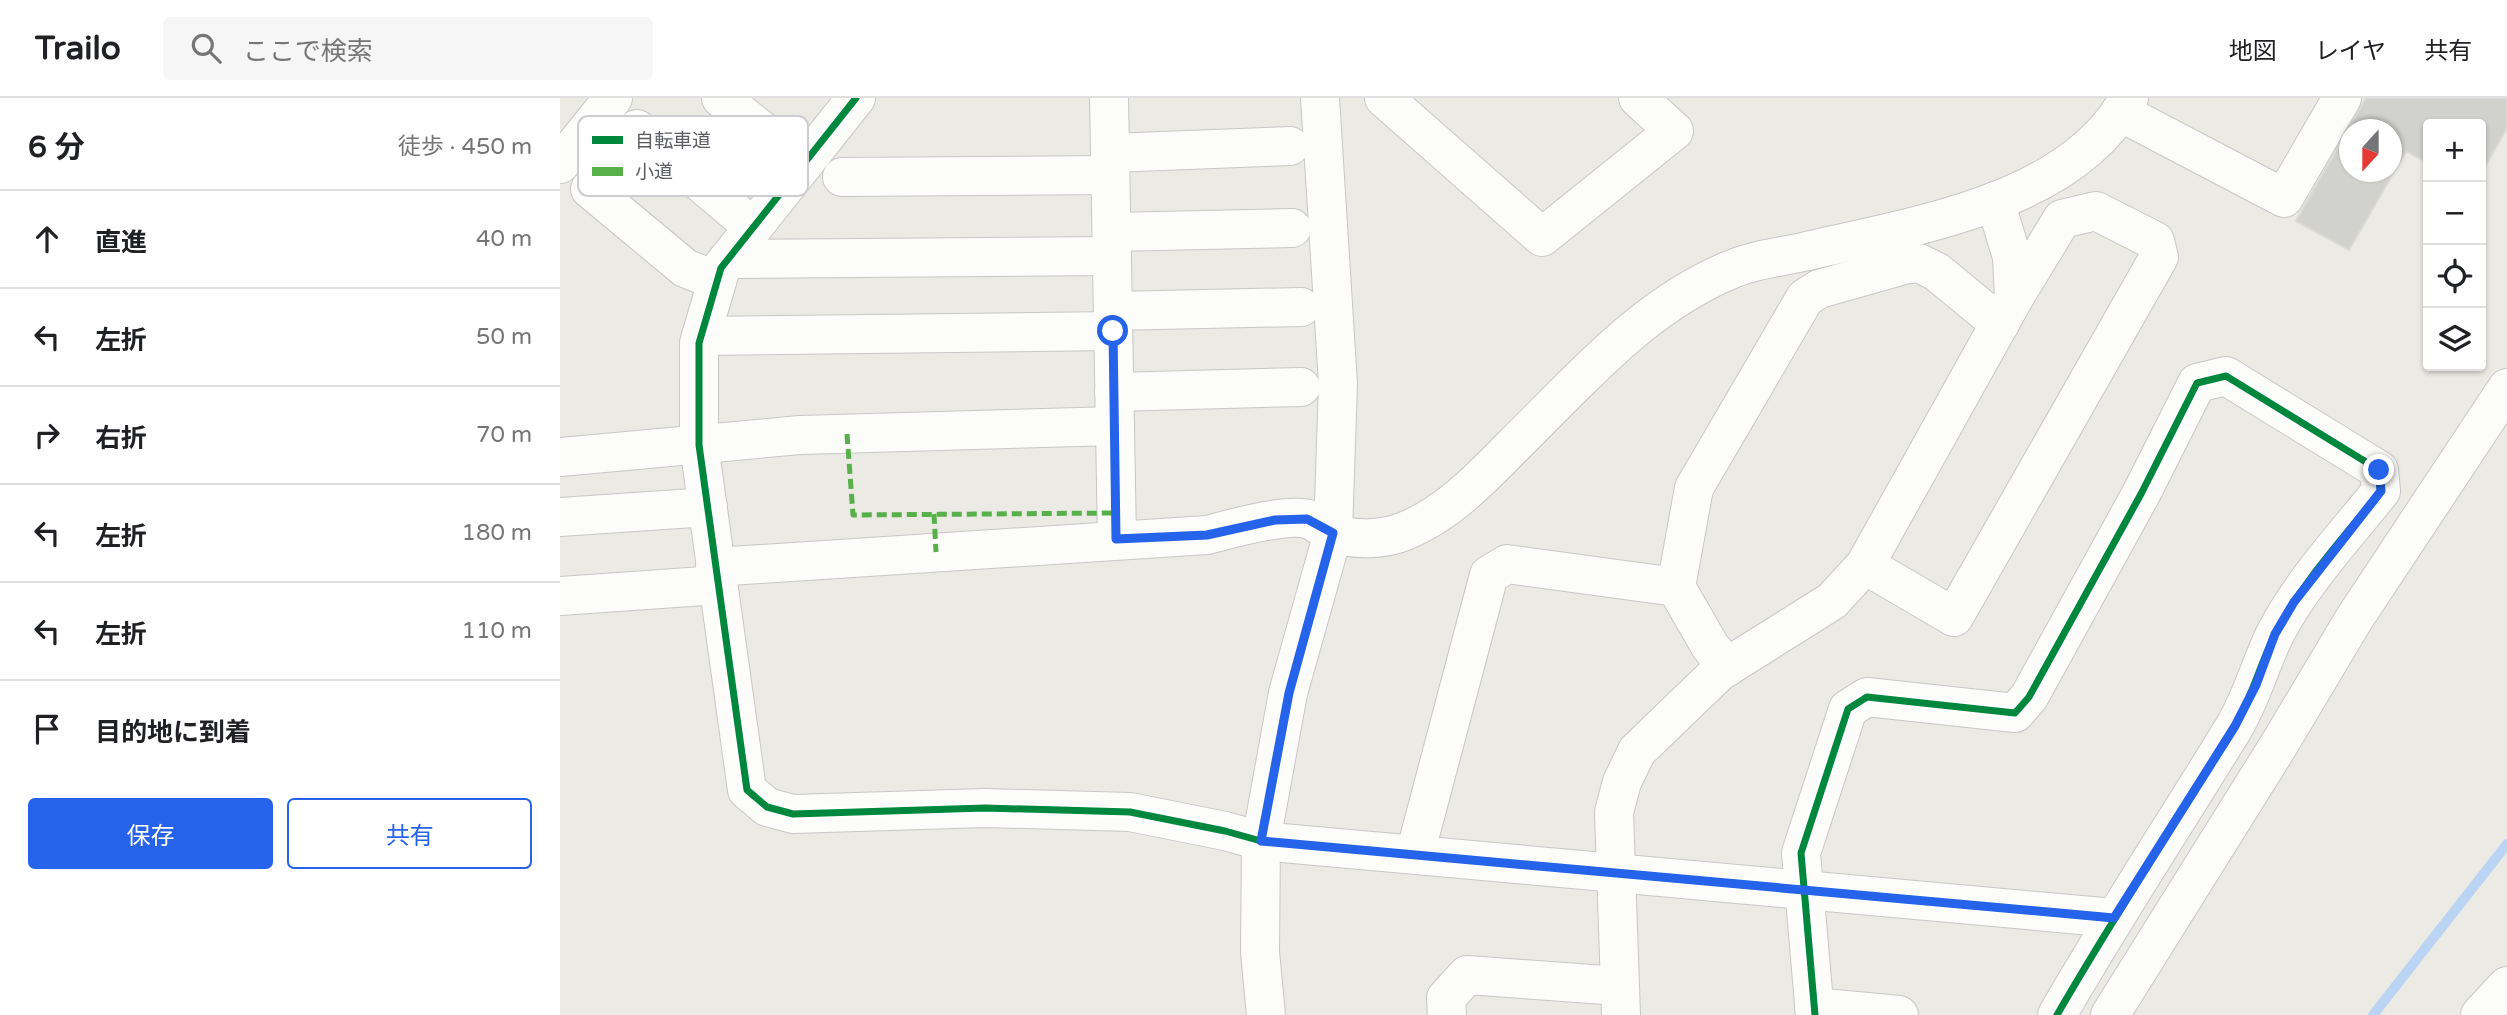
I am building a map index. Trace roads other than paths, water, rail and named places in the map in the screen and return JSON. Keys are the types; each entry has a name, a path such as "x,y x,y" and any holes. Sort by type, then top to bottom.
{"street":[{"path":"599,116 613,98"},
{"path":"721,98 744,116"},
{"path":"808,159 856,98"},
{"path":"1109,98 1116,539"},
{"path":"1266,1015 1260,952 1261,841 1289,693 1333,533 1338,384 1320,98"},
{"path":"1384,98 1542,237 1674,131 1638,98"},
{"path":"560,596 717,576 1116,539 1207,535 1275,520 1307,519 1333,533 1368,539 1403,533 1438,514 1472,488 1640,324 1684,294 1732,269 1957,215 1995,201 2046,178 2092,145 2125,105 2284,198 2342,98"},
{"path":"560,164 578,142"},
{"path":"842,177 1110,164 1290,146"},
{"path":"598,196 685,268 722,270 1112,244 1292,228"},
{"path":"716,196 753,227"},
{"path":"778,196 722,270 701,336 699,445 747,790 767,807 793,814 985,808 1130,813 1225,831 1261,841 2114,918"},
{"path":"1995,201 2012,257 2007,311"},
{"path":"1447,1015 1446,998 1466,975 1620,1000 1614,812 1622,782 1637,751 1719,672 1832,601 1866,565 2007,311 2062,219 2096,211 2155,241 2159,257 1954,617 1866,565"},
{"path":"1727,667 1710,646 1676,587 1694,488 1805,298 1819,289 1919,262 2007,311"},
{"path":"701,336 1113,321 1301,307"},
{"path":"1899,1015 1814,1011 1801,853 1848,709 1867,697 2015,713 2029,697 2049,661 2141,494 2197,383 2226,376 2379,470 2381,491 2294,602 2275,634 2256,685 2235,726 2114,918 2057,1015"},
{"path":"560,457 1114,409 1301,387"},
{"path":"2110,1015 2354,619 2507,388"},
{"path":"560,517 708,507"},
{"path":"1415,854 1489,575 1507,564 1676,587"},
{"path":"2480,1015 2507,986"}],"waterway":[{"path":"2373,1015 2507,844"}]}
